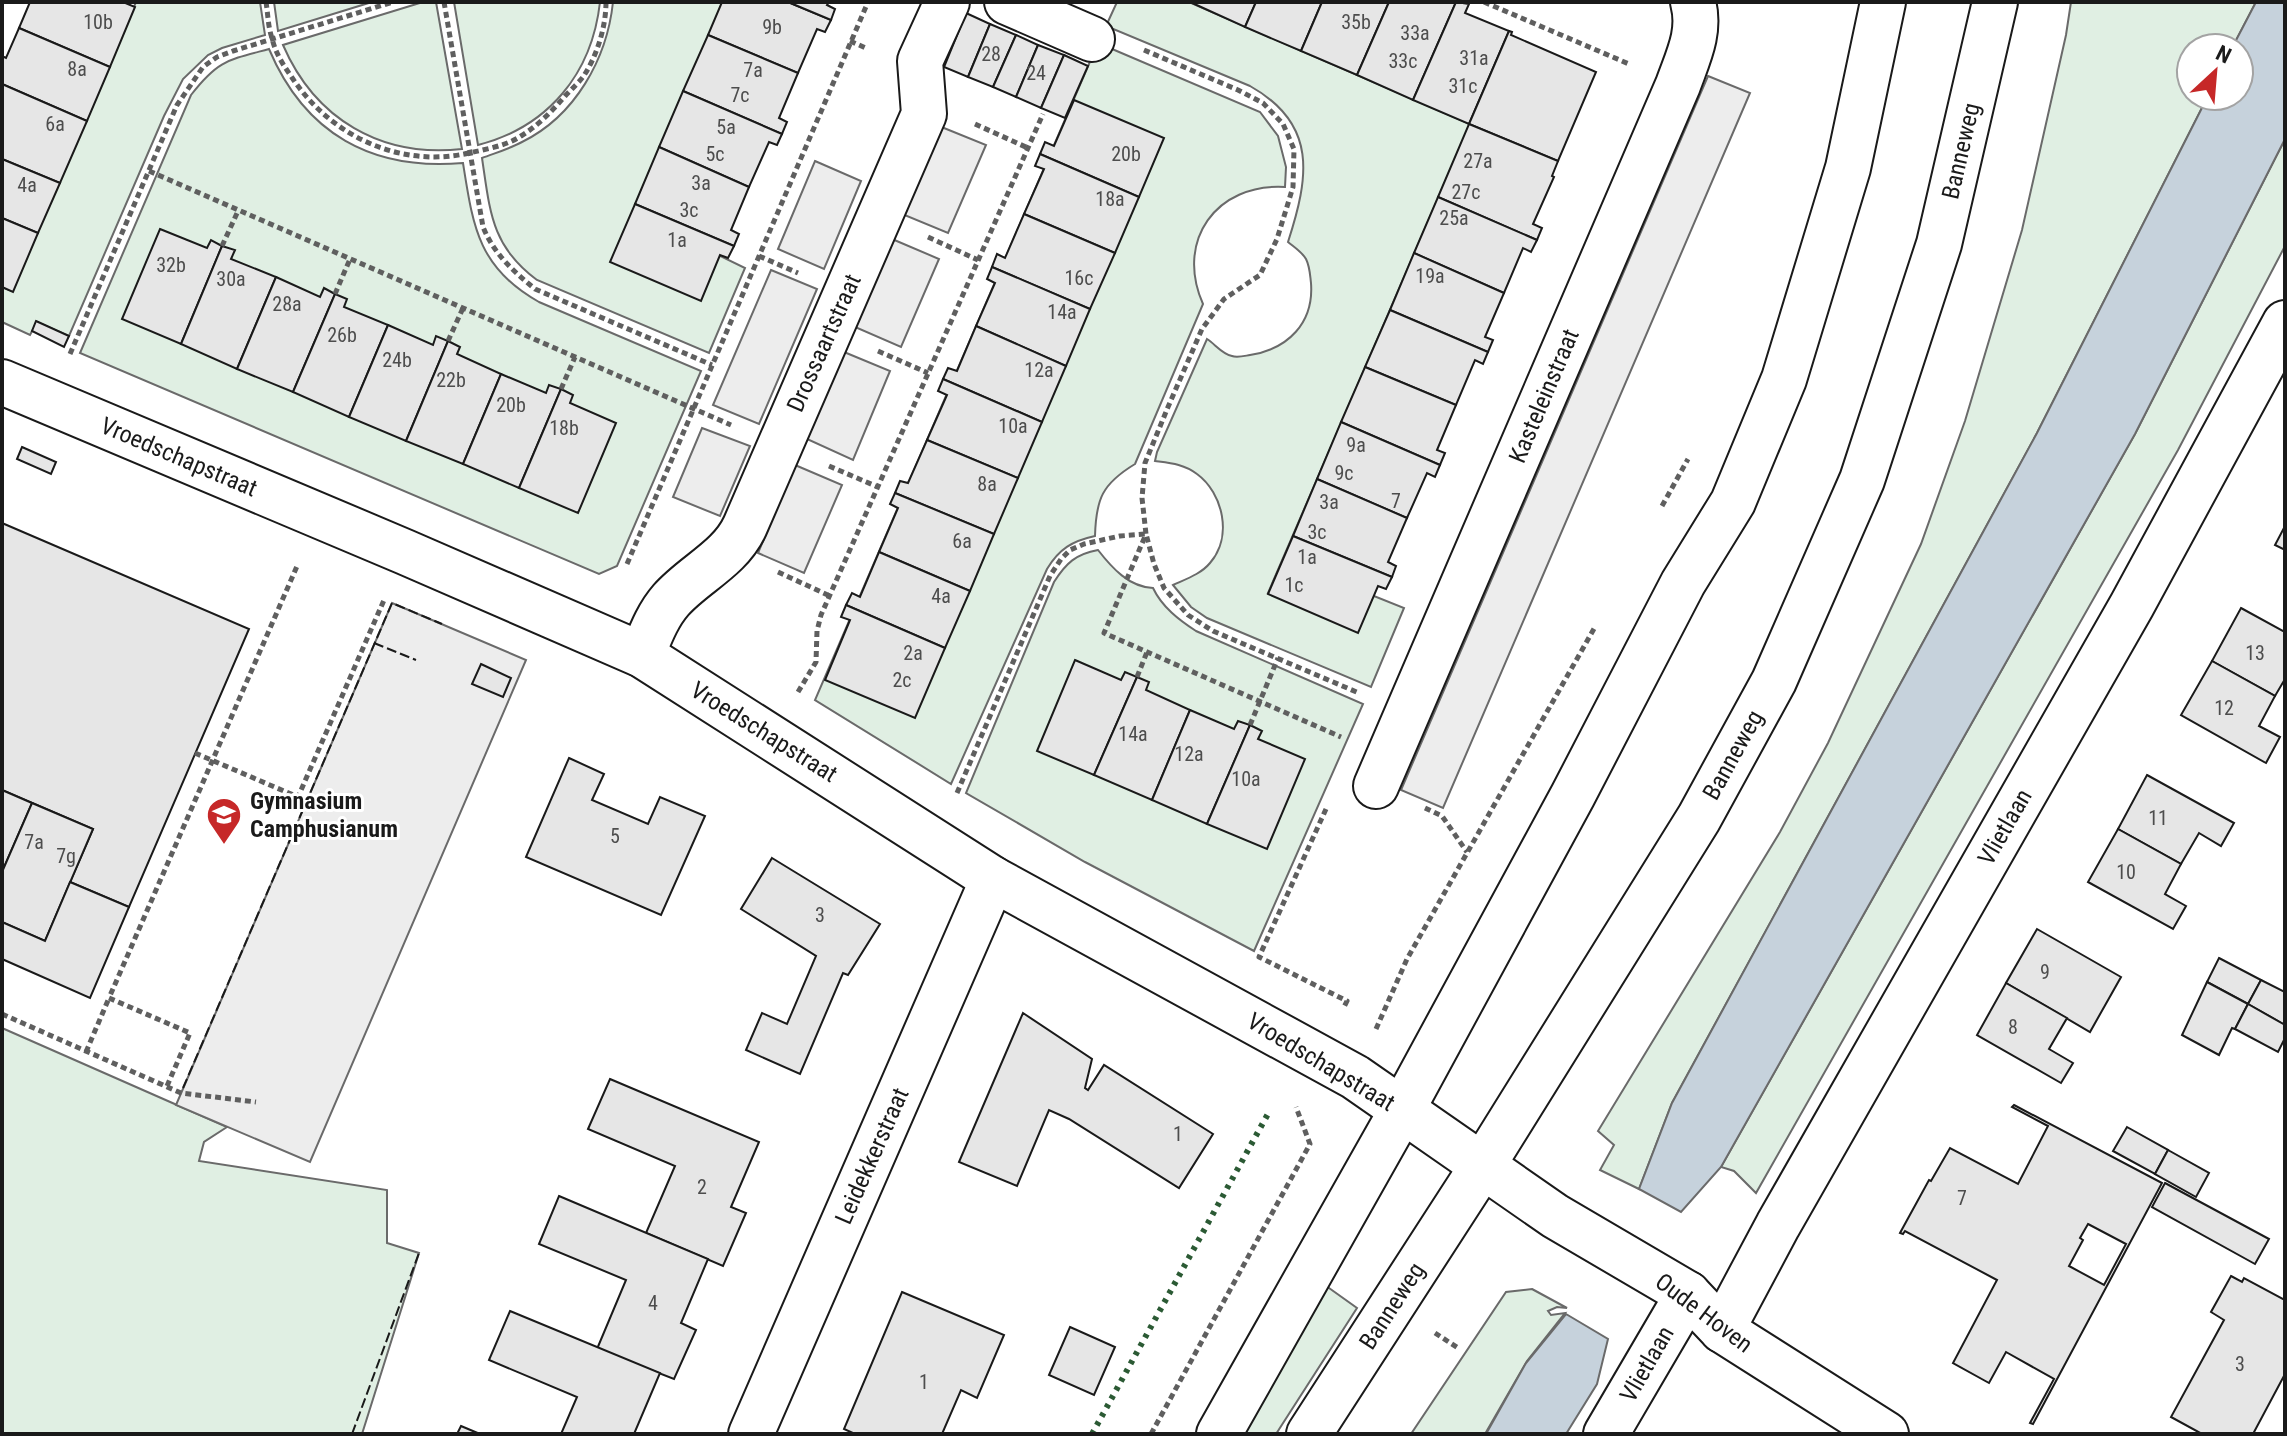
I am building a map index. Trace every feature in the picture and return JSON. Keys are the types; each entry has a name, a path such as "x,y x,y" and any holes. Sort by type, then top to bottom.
{"street":[{"name":"Drossaartstraat","path":"642,655 670,601 731,550 739,539 924,114 920,61 947,2"},
{"path":"1007,2 1092,39"},
{"name":"Kasteleinstraat","path":"1376,786 1678,85 1696,34 1697,17 1693,2"},
{"path":"1219,1434 1402,1110 1573,795 1683,583 1733,502 1784,379 1848,168 1883,2"},
{"name":"Banneweg","path":"1309,1434 1483,1165 1699,818 1774,681 1862,480 1939,244 1995,2"},
{"name":"Vlietlaan","path":"1722,1330 1778,1225 2132,605 2285,323"},
{"name":"Vroedschapstraat","path":"2,382 642,655 993,879 1355,1077 1483,1165"},
{"name":"Leidekkerstraat","path":"751,1434 993,879"},
{"name":"Oude Hoven","path":"1483,1165 1555,1216 1688,1294 1722,1330 1886,1434"},
{"name":"Vlietlaan","path":"1606,1434 1688,1294"}],"path":[{"path":"266,2 272,39 282,63 314,107 334,125 381,148 434,158 492,148 520,138 547,117 583,77 598,45 606,2"},
{"path":"49,403 177,105 203,67 233,51 393,2"},
{"path":"444,2 483,227 499,256 535,289 712,365"},
{"path":"596,635 868,2"},
{"path":"1484,2 1678,85"},
{"path":"1092,39 1104,33 1263,103 1283,124 1294,149 1293,187 1260,275 1224,299 1202,329 1145,463 1142,498 1146,534 1164,588 1188,615 1213,631 1407,713"},
{"path":"771,737 816,662 821,615 1043,114"},
{"path":"149,171 635,383"},
{"path":"222,246 238,211"},
{"path":"335,294 350,259"},
{"path":"448,341 463,308"},
{"path":"561,389 575,357"},
{"path":"1655,519 1693,450"},
{"path":"86,1052 319,515"},
{"path":"1146,534 1104,633 1345,739"},
{"path":"935,841 1036,606 1061,559 1070,550 1084,544 1146,534"},
{"path":"195,753 298,797 405,552"},
{"path":"1355,1077 1407,959 1601,615"},
{"path":"1137,677 1147,652"},
{"path":"1250,725 1278,658"},
{"path":"109,998 190,1033 167,1086"},
{"path":"2,1014 181,1093 256,1102"}],"green space":[{"path":"136,2 260,2 265,35 208,55 183,79 69,336 37,322 30,335 2,322 2,287 12,291"},
{"path":"274,2 372,2 278,31"},
{"path":"423,2 436,2 462,149 404,147 378,140 354,128 332,113 313,94 283,45"},
{"path":"454,2 600,2 587,52 562,94 525,125 503,137 478,145"},
{"path":"613,2 727,2 636,215 745,268 709,353 537,280 510,254 495,226 482,158 541,131 573,101 596,64 610,23"},
{"path":"1117,2 1189,2 1470,124 1268,593 1374,596 1404,608 1371,687 1207,618 1191,607 1173,585 1198,573 1210,563 1221,541 1222,516 1206,482 1187,468 1155,461 1157,452 1207,339 1228,355 1245,356 1276,347 1296,332 1303,322 1311,297 1309,268 1304,256 1288,242 1300,196 1302,154 1288,117 1250,86 1106,26"},
{"path":"2071,2 2256,2 2240,32 2175,32 2175,112 2200,112 2037,433 1672,1103 1639,1189 1600,1170 1614,1145 1598,1131 1780,832 1828,743 1921,544 1965,421 2022,230"},
{"path":"1098,43 1260,112 1278,136 1286,167 1285,187 1261,188 1239,195 1221,206 1208,220 1198,238 1194,259 1203,304 1135,464 1115,478 1103,494 1097,512 1095,536 1067,547 1047,569 951,784 815,700"},
{"path":"269,49 284,79 302,104 322,125 345,141 399,161 463,163 475,226 482,243 503,275 519,289 539,302 701,371 617,566 599,574 80,353 191,95 225,63"},
{"path":"2285,139 2285,246 2178,450 1756,1193 1734,1171 1721,1167 2135,434"},
{"path":"1098,550 1115,570 1129,580 1153,588 1172,612 1196,631 1363,704 1254,951 1085,862 966,793 1054,582 1072,560"},
{"path":"2,1028 227,1127 204,1142 199,1161 387,1190 387,1243 419,1253 362,1434 2,1434"},
{"path":"1322,1283 1357,1308 1276,1434 1238,1434"},
{"path":"1532,1289 1567,1308 1557,1307 1548,1311 1551,1315 1565,1313 1527,1361 1485,1434 1411,1434 1506,1292"}],"shaded area":[{"path":"2256,2 2285,2 2285,139 2135,434 1721,1167 1681,1212 1639,1189 1672,1103 2037,433 2200,112 2255,112 2255,32 2240,32"},
{"path":"1708,76 1750,93 1443,808 1401,790"},
{"path":"939,126 986,145 948,233 902,214"},
{"path":"815,161 861,181 824,269 778,249"},
{"path":"892,239 939,259 901,347 855,327"},
{"path":"771,270 817,289 759,424 713,405"},
{"path":"844,352 890,371 853,460 807,439"},
{"path":"702,428 750,446 720,516 673,497"},
{"path":"795,465 842,485 804,573 758,553"},
{"path":"392,603 526,660 310,1162 176,1105"},
{"path":"1566,1314 1608,1339 1597,1384 1566,1434 1486,1434 1526,1363"}],"building":[{"path":"30,2 123,2 135,7 110,67 19,28"},
{"path":"722,2 788,2 831,20 825,32 817,29 798,73 708,35"},
{"path":"788,2 829,2 827,5 835,9 831,20"},
{"path":"1190,2 1256,2 1245,27"},
{"path":"1256,2 1322,2 1301,51 1245,27"},
{"path":"1322,2 1389,2 1357,75 1301,51"},
{"path":"1389,2 1456,2 1413,100 1357,75"},
{"path":"1456,2 1469,4 1465,13 1509,31 1469,124 1413,100"},
{"path":"966,13 990,24 968,77 944,67"},
{"path":"990,24 1016,35 993,87 968,77"},
{"path":"19,28 110,67 87,121 2,84 2,56 6,58"},
{"path":"1509,31 1511,35 1596,72 1558,161 1469,124"},
{"path":"708,35 798,73 779,118 787,122 782,134 683,91"},
{"path":"1016,35 1038,45 1016,97 993,87"},
{"path":"1038,45 1064,55 1041,108 1016,97"},
{"path":"1064,55 1088,66 1065,118 1041,108"},
{"path":"2,84 87,121 60,183 2,159"},
{"path":"683,91 782,134 777,145 769,142 749,187 659,147"},
{"path":"1074,100 1164,138 1139,197 1040,154 1045,142 1054,146"},
{"path":"1469,124 1558,161 1533,224 1542,228 1537,240 1438,197"},
{"path":"659,147 749,187 731,230 739,234 734,246 635,204"},
{"path":"1040,154 1139,197 1115,253 1024,214 1044,169 1035,166"},
{"path":"2,159 60,183 38,233 2,218"},
{"path":"1438,197 1537,240 1531,252 1523,248 1504,293 1414,253"},
{"path":"635,204 734,246 728,258 720,255 701,301 610,262"},
{"path":"1024,214 1115,253 1090,309 992,267 997,254 1005,258"},
{"path":"2,218 38,233 13,292 2,287"},
{"path":"160,229 207,248 211,240 222,246 181,344 122,319"},
{"path":"222,246 235,250 231,259 276,277 237,369 181,344"},
{"path":"1414,253 1504,293 1485,337 1493,340 1488,352 1390,310"},
{"path":"992,267 1090,309 1066,366 976,326 995,283 987,279"},
{"path":"276,277 320,297 324,288 335,294 293,392 237,369"},
{"path":"335,294 347,299 344,307 388,325 349,417 293,392"},
{"path":"1390,310 1488,352 1483,364 1475,360 1456,405 1365,367"},
{"path":"36,321 69,336 64,347 32,331"},
{"path":"388,325 433,345 436,336 448,341 406,441 349,417"},
{"path":"976,326 1066,366 1042,422 943,379 948,368 957,371"},
{"path":"448,341 460,347 457,354 501,374 463,464 406,441"},
{"path":"1365,367 1456,405 1437,450 1445,453 1440,465 1341,422"},
{"path":"501,374 546,393 549,385 561,389 519,488 463,464"},
{"path":"943,379 1042,422 1018,478 927,440 947,395 938,391"},
{"path":"561,389 573,395 570,403 616,423 578,513 519,488"},
{"path":"1341,422 1440,465 1435,477 1427,473 1407,518 1317,479"},
{"path":"927,440 1018,478 994,534 895,493 900,481 908,483"},
{"path":"22,447 56,462 51,474 17,459"},
{"path":"1317,479 1407,518 1388,562 1396,566 1392,577 1293,536"},
{"path":"895,493 994,534 970,591 879,552 898,508 890,504"},
{"path":"2,523 249,629 129,907 70,882 93,829 2,790"},
{"path":"2285,526 2285,550 2275,545"},
{"path":"1293,536 1392,577 1386,589 1378,586 1358,633 1268,594"},
{"path":"879,552 970,591 945,648 846,605 852,593 860,597"},
{"path":"846,605 945,648 915,718 825,680 850,620 841,617"},
{"path":"2241,608 2285,632 2285,679 2275,696 2212,661"},
{"path":"1075,660 1121,680 1125,672 1137,677 1094,775 1037,751"},
{"path":"2212,661 2275,696 2259,726 2280,737 2266,763 2181,715"},
{"path":"481,664 511,678 503,697 472,684"},
{"path":"1137,677 1149,682 1146,690 1190,710 1152,800 1094,775"},
{"path":"1190,710 1234,729 1238,721 1250,725 1207,824 1152,800"},
{"path":"1250,725 1262,731 1258,739 1305,759 1267,849 1207,824"},
{"path":"569,758 604,774 592,800 648,824 660,797 705,816 661,915 526,857"},
{"path":"2147,775 2234,823 2221,846 2199,833 2181,864 2118,829"},
{"path":"2,790 32,803 2,872"},
{"path":"32,803 93,829 45,941 2,922 2,872"},
{"path":"2118,829 2181,864 2165,894 2186,906 2173,929 2088,882"},
{"path":"772,858 880,924 848,975 843,973 800,1074 746,1050 762,1013 787,1024 816,956 741,909"},
{"path":"70,882 129,907 90,998 2,959 2,922 45,941"},
{"path":"2037,929 2121,977 2090,1032 2006,983"},
{"path":"2219,958 2261,980 2248,1004 2207,982"},
{"path":"2261,980 2285,992 2285,1025 2248,1004"},
{"path":"2207,982 2248,1004 2219,1055 2182,1035"},
{"path":"2006,983 2067,1018 2049,1049 2073,1063 2061,1083 1977,1035"},
{"path":"2248,1004 2285,1025 2285,1038 2278,1052 2235,1029"},
{"path":"1023,1013 1092,1059 1085,1088 1088,1090 1104,1065 1213,1134 1179,1188 1069,1119 1049,1110 1017,1186 959,1162"},
{"path":"610,1079 759,1142 731,1207 746,1213 723,1266 646,1233 675,1166 588,1129"},
{"path":"2014,1105 2162,1183 2033,1424 2030,1423 2054,1379 2006,1352 1989,1383 1953,1363 1997,1280 1905,1231 1900,1233 1950,1148 2018,1184 2048,1126 2012,1107","holes":["2088,1224 2126,1244 2104,1285 2069,1266"]},
{"path":"2127,1127 2168,1150 2155,1174 2113,1151"},
{"path":"2168,1150 2209,1173 2196,1197 2155,1174"},
{"path":"2165,1183 2269,1239 2255,1264 2152,1207"},
{"path":"559,1196 708,1259 681,1323 696,1330 674,1379 597,1349 626,1280 539,1244"},
{"path":"2231,1276 2242,1282 2244,1278 2285,1300 2285,1374 2253,1434 2202,1434 2171,1417 2224,1320 2211,1312"},
{"path":"902,1292 1004,1335 977,1398 961,1390 942,1434 855,1434 844,1429"},
{"path":"510,1311 660,1373 634,1434 561,1434 577,1397 489,1360"},
{"path":"1070,1327 1115,1347 1094,1395 1049,1375"},
{"path":"461,1426 480,1434 457,1434"}],"hedge":[{"path":"1092,1434 1269,1112"}],"fence":[{"path":"183,1088 392,603 442,624"},
{"path":"374,643 416,660"},
{"path":"352,1434 419,1253"}],"place":[{"name":"Gymnasium Camphusianum","path":"224,846"}]}
